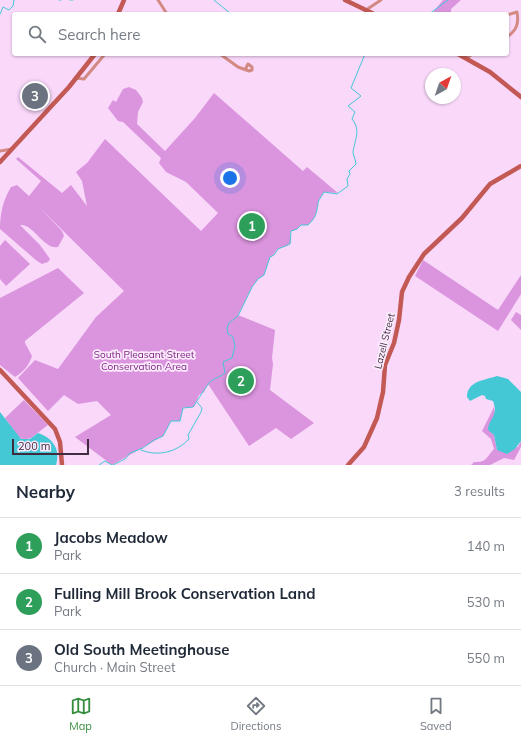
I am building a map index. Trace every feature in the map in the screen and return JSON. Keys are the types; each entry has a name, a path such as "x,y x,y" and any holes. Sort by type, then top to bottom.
{"street":[{"path":"119,12 124,0"},
{"path":"158,0 166,12"},
{"path":"345,0 370,12"},
{"path":"366,10 381,0"},
{"path":"509,14 521,9"},
{"path":"509,35 516,29 518,21 517,12"},
{"path":"0,162 76,78 93,56"},
{"path":"76,78 84,79 103,56"},
{"path":"223,56 238,67 246,68"},
{"path":"462,56 490,72 521,97"},
{"path":"0,150 12,148"},
{"name":"Lazell Street","path":"348,465 364,447 378,414 383,392 386,365 394,343 399,320 402,292 408,280 424,254 462,218 490,184 521,166"},
{"path":"0,370 55,429 60,442 62,465"}],"green space":[{"path":"443,0 461,0 451,9 451,12 434,11"},
{"name":"South Pleasant Street Conservation Area","path":"129,87 136,90 143,102 138,112 137,124 165,151 195,118 214,93 303,171 307,167 338,193 324,192 319,201 313,220 308,225 301,225 297,229 290,232 291,242 278,249 270,257 264,275 258,279 252,287 238,315 275,330 270,390 314,423 291,439 276,428 249,446 208,384 204,392 199,395 194,407 183,408 180,421 171,421 163,436 112,465 75,437 111,415 97,401 78,404 64,395 48,411 18,378 35,360 58,369 96,317 124,291 40,208 62,231 64,236 58,247 48,245 25,225 20,225 40,245 50,259 48,262 42,264 37,261 0,229 2,207 11,187 17,185 29,196 41,181 16,159 18,157 62,193 71,185 87,206 82,181 76,172 87,163 105,139 201,231 218,213 186,182 166,172 159,163 161,158 123,122 118,121 108,108 113,100 116,102 123,89"},
{"path":"5,240 30,264 6,286 0,279 0,246"},
{"path":"423,260 498,310 521,275 521,294 498,331 415,276"},
{"path":"58,268 84,293 25,341 32,356 29,363 21,373 15,377 0,365 0,298"},
{"path":"516,312 521,315 521,330 511,320"},
{"path":"24,400 48,425 31,438 23,440 17,435 5,418"},
{"path":"494,407 495,414 491,432 494,435 497,450 518,447 521,441 521,447 514,460 504,458 490,465 471,465 474,462 481,462 486,459 494,449 491,439 482,431"}],"water":[{"path":"497,376 508,379 521,392 521,441 515,449 507,454 497,450 494,435 488,430 488,426 495,411 493,401 486,399 485,396 482,395 470,401 467,397 473,384"},
{"path":"0,412 21,439 30,439 38,433 52,441 57,454 56,465 0,465"}],"waterway":[{"path":"0,14 3,7 9,10 13,6 14,0"},
{"path":"214,0 229,12"},
{"path":"432,12 448,0"},
{"path":"113,465 125,459 130,453 143,448 154,440 163,436 171,421 180,421 183,408 193,407 210,382 225,373 223,362 232,358 235,346 233,337 228,334 227,328 229,323 238,316 252,287 258,279 264,275 270,257 274,255 278,249 290,244 291,231 297,229 301,225 308,225 313,220 319,201 324,192 337,194 348,186 347,179 350,174 349,171 356,164 353,152 357,131 355,123 352,119 355,112 348,106 361,96 351,88 364,56"},
{"path":"141,450 154,453 167,452 179,447 189,439 188,435 202,408 197,402"},
{"path":"99,465 105,461 112,465"}],"place":[{"name":"Old South Meetinghouse","path":"35,96"},
{"name":"Jacobs Meadow","path":"252,226"},
{"name":"Fulling Mill Brook Conservation Land","path":"241,381"}]}
